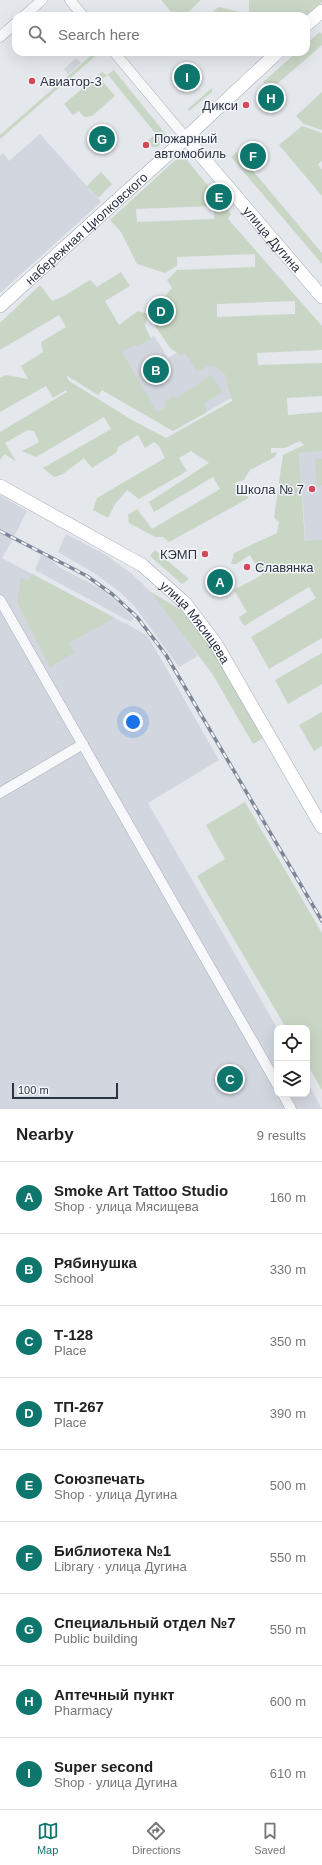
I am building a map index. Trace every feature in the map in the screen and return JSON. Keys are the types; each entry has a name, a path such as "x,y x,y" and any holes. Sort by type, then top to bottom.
{"main road":[{"path":"310,22 322,11"},
{"name":"набережная Циолковского","path":"0,306 186,138 274,56"},
{"name":"улица Дугина","path":"186,138 322,297"},
{"name":"улица Мясищева","path":"0,486 142,564 172,589 185,603 216,644 322,827"}],"street":[{"path":"28,12 42,0"},
{"path":"70,0 80,12"},
{"path":"0,37 12,26"},
{"name":"улица Дугина","path":"117,56 186,138"},
{"path":"0,600 274,1079"},
{"path":"0,793 83,744"},
{"path":"285,1097 291,1109"}],"shaded area":[{"path":"76,58 81,63 68,74 64,69"},
{"path":"40,134 101,202 0,293 0,156 3,153 9,161"},
{"path":"138,311 150,338 154,336 168,358 200,338 215,366 225,375 229,384 231,398 173,431 94,385"},
{"name":"Школа № 7","path":"322,451 322,560 306,547 299,452"},
{"path":"0,495 27,511 14,537 0,530"},
{"path":"0,532 13,539 2,558 147,635 219,760 148,803 275,1025 274,1025 274,1097 310,1097 310,1087 322,1109 0,1109"},
{"path":"66,534 106,555 132,574 151,592 198,656 179,667 135,607 120,592 94,573 58,552"},
{"path":"41,555 53,561 59,567 105,591 134,618 131,622 35,570"}],"green space":[{"path":"161,0 200,0 188,12 171,12"},
{"path":"249,0 322,0 322,2 310,12 249,12"},
{"path":"219,7 239,12 214,12"},
{"path":"320,32 322,34 322,45 310,55 310,41"},
{"path":"90,56 96,56 0,139 0,135"},
{"path":"292,56 309,56 270,90 263,82"},
{"path":"114,70 168,137 157,147 152,147 146,142 156,134 108,75 103,78 103,82 115,96 92,116 84,117 79,111 73,115 64,104 102,72 107,75"},
{"path":"212,88 212,92 189,111 188,109"},
{"path":"322,92 322,130 304,124 296,116"},
{"path":"302,126 322,133 322,161 318,164 322,170 322,196 279,145"},
{"path":"237,152 322,253 322,264 231,157"},
{"path":"182,154 231,214 228,219 322,326 322,350 257,353 258,365 322,363 322,396 287,398 288,415 322,412 322,451 299,453 305,541 322,540 322,638 269,669 251,637 316,598 309,587 244,626 239,617 247,612 234,590 262,575 250,555 236,564 231,564 234,553 277,533 279,522 274,518 283,455 304,445 300,441 285,448 271,448 271,453 277,452 275,457 250,470 244,480 234,483 249,498 169,542 163,537 155,537 129,523 128,515 137,509 152,529 220,489 213,477 154,512 149,502 209,463 191,451 179,458 187,471 139,499 127,490 115,504 108,518 93,510 97,498 165,458 159,446 154,442 145,448 138,435 118,447 117,452 92,468 84,458 63,474 54,477 43,468 111,429 104,417 36,457 22,451 39,442 34,431 28,430 5,443 16,461 4,454 0,460 0,432 67,392 66,390 53,398 46,386 0,412 0,378 6,375 28,379 21,366 43,352 41,342 66,327 59,315 0,350 0,323 40,285 52,301 64,296 90,280 97,287 121,272 130,286 105,301 119,325 138,311 148,314 145,326 151,339 136,347 134,345 122,352 157,412 167,407 164,402 174,396 176,399 211,375 222,392 205,403 207,412 173,431 102,390 98,395 66,375 69,381 132,420 166,438 232,401 225,375 215,366 206,367 197,372 185,353 180,355 170,348 154,324 172,313 164,297 172,288 167,280 177,270 255,267 255,254 177,257 177,266 165,273 137,264 121,232 110,220","holes":["214,206 214,219 137,222 136,209","295,301 295,314 217,317 217,304"]},
{"path":"101,172 112,184 98,198 87,186"},
{"path":"315,459 322,459 322,485 317,486"},
{"path":"155,550 189,579 182,584 150,556"},
{"path":"32,574 115,618 69,643 74,653 50,667 17,602 21,578 28,581"},
{"path":"151,592 201,622 269,735 253,744 213,675"},
{"path":"322,653 322,684 288,704 275,680"},
{"path":"322,712 322,746 314,751 299,725"},
{"path":"245,802 322,933 322,1090 310,1069 310,1025 284,1025 197,876 225,859 206,825"}],"railway":[{"path":"0,531 87,576 112,594 137,617 166,655 322,921"}],"place":[{"name":"Super second","path":"187,77"},
{"name":"Авиатор-3","path":"32,81"},
{"name":"Аптечный пункт","path":"271,98"},
{"name":"Дикси","path":"246,105"},
{"name":"Специальный отдел №7","path":"102,139"},
{"name":"Пожарный автомобиль","path":"146,145"},
{"name":"Библиотека №1","path":"253,156"},
{"name":"Союзпечать","path":"219,197"},
{"name":"ТП-267","path":"161,311"},
{"name":"Рябинушка","path":"156,370"},
{"name":"Школа № 7","path":"312,489"},
{"name":"КЭМП","path":"205,554"},
{"name":"Славянка","path":"247,567"},
{"name":"Smoke Art Tattoo Studio","path":"220,582"},
{"name":"Т-128","path":"230,1079"}]}
